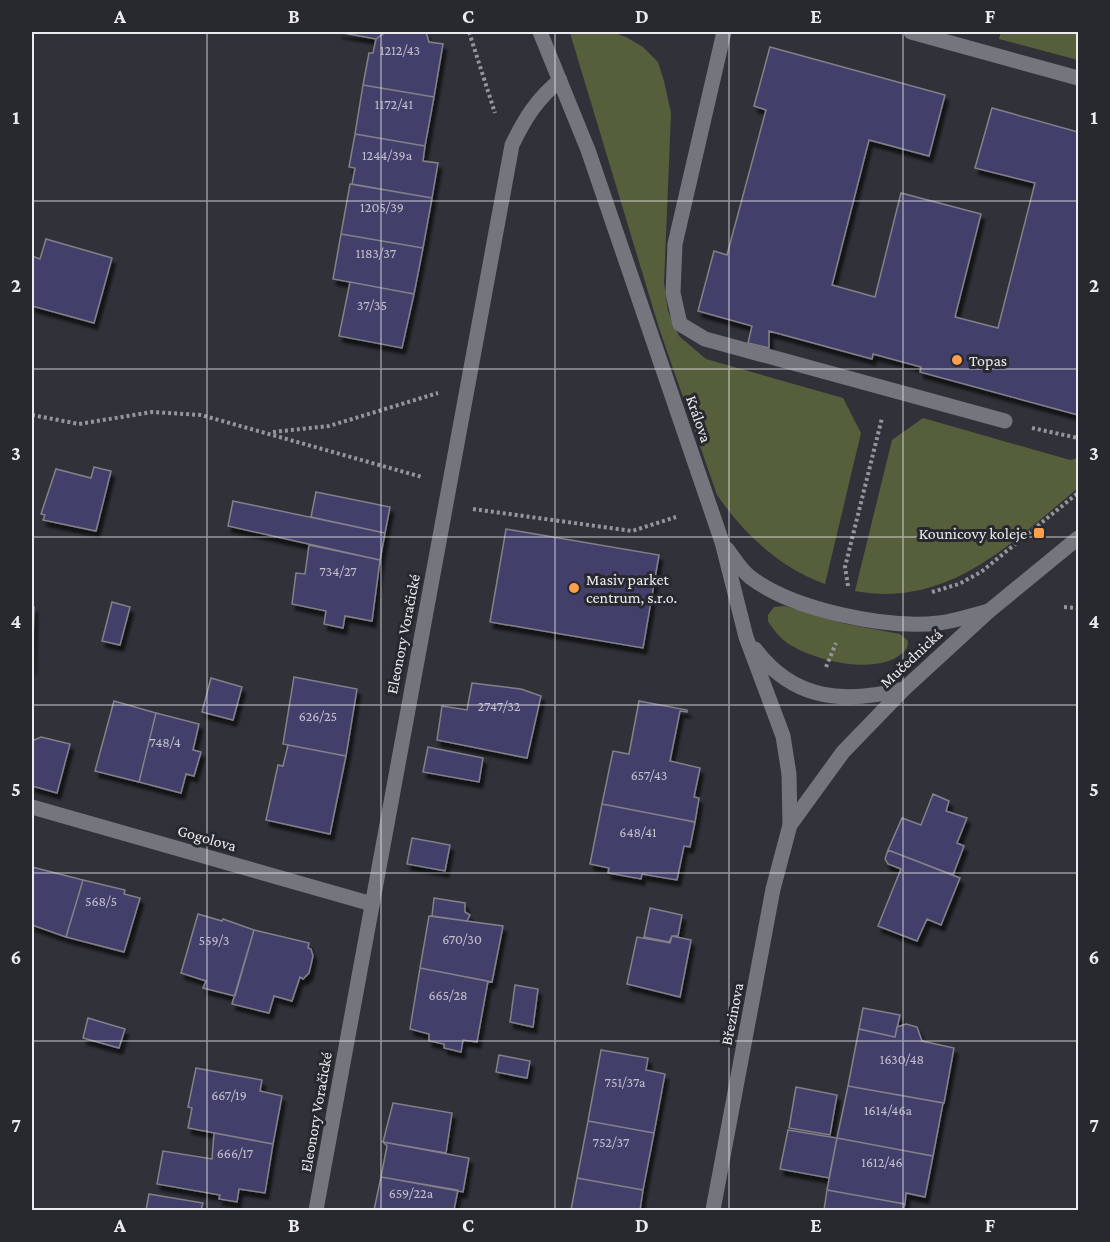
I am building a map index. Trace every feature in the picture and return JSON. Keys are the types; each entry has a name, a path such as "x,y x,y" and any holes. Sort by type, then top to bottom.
{"street":[{"name":"Králova","path":"540,32 588,150 722,542 746,637 783,736 789,774 790,825"},
{"path":"724,32 675,244 673,293 680,324 705,339 1005,421"},
{"path":"911,32 1078,78"},
{"name":"Eleonory Voračické","path":"316,1210 509,161 526,115 542,94 560,80"},
{"name":"Mučednická","path":"790,825 843,752 904,689 989,611 1078,538"},
{"path":"722,542 749,577 781,596 844,614 897,624 940,623 989,611"},
{"path":"746,637 767,665 791,683 813,692 850,699 904,689"},
{"name":"Gogolova","path":"32,807 372,904"},
{"name":"Březinova","path":"714,1210 773,889 790,825"}],"path":[{"path":"469,32 509,161"},
{"path":"270,432 329,426 467,384"},
{"path":"844,614 848,589 845,567 890,388"},
{"path":"32,415 79,424 152,412 201,415 270,432 425,478 446,505"},
{"path":"1029,427 1078,438"},
{"path":"927,593 959,584 981,572 1078,494"},
{"path":"468,508 632,531 676,517"},
{"path":"1064,607 1078,608"}],"green space":[{"path":"611,32 626,37 643,47 658,62 664,81 671,113 664,283 668,311 679,336 706,359 843,398 861,433 825,584 808,577 764,548 739,523 717,495 659,328 570,33"},
{"path":"1001,32 1078,32 1078,60 999,39"},
{"path":"923,418 1070,460 1078,458 1078,488 1003,549 949,581 920,590 889,594 855,591 892,440"},
{"path":"785,606 846,624 900,634 908,641 907,648 896,657 882,663 865,665 848,664 813,655 786,642 768,621 768,615 774,607"}],"building":[{"path":"338,32 386,32 376,39"},
{"path":"386,32 426,32 429,42 443,44 434,97 363,85 369,53 373,53 376,39"},
{"path":"770,47 945,95 929,156 869,140 832,285 875,297 901,193 981,214 955,317 998,328 1035,183 975,168 992,108 1078,132 1078,415 920,372 921,367 873,354 872,359 769,331 769,348 748,343 752,326 698,311 714,251 727,255 766,110 754,106"},
{"path":"363,85 434,97 425,146 355,134"},
{"path":"355,134 425,146 423,161 438,163 432,198 352,184 355,168 349,167"},
{"path":"350,184 432,198 423,248 341,234"},
{"path":"341,234 423,248 414,294 333,279"},
{"path":"46,239 112,258 94,323 32,306 32,256 40,259"},
{"path":"350,282 414,294 402,348 339,336"},
{"path":"94,467 111,471 96,531 43,520 45,515 41,514 56,469 91,478"},
{"path":"316,492 390,507 385,533 311,517"},
{"path":"233,501 385,533 380,560 228,526"},
{"name":"Masiv parket centrum, s.r.o.","path":"506,529 659,555 643,648 490,622"},
{"path":"309,545 380,560 372,621 345,616 343,628 324,624 326,611 292,604 296,573 305,574"},
{"path":"112,602 130,607 120,645 102,641"},
{"path":"32,607 34,607 32,669"},
{"path":"294,677 357,689 346,756 283,744"},
{"path":"211,678 242,687 233,720 202,712"},
{"path":"472,683 521,689 541,696 527,758 437,740 442,706 467,710"},
{"path":"114,701 156,713 139,782 95,771"},
{"path":"639,701 687,710 687,712 680,711 670,761 700,768 694,797 699,798 695,822 602,804 613,751 629,754"},
{"path":"156,713 199,724 193,750 201,752 194,776 186,774 181,793 139,782"},
{"path":"41,737 70,744 57,793 32,786 32,741"},
{"path":"288,745 346,756 330,834 266,820 278,765 283,766"},
{"path":"428,747 483,758 479,782 423,772"},
{"path":"933,794 949,801 946,811 967,818 957,843 964,846 953,875 888,850 902,818 921,825"},
{"path":"602,804 695,822 690,847 684,846 677,880 642,874 641,879 608,873 609,868 590,864"},
{"path":"412,838 450,845 445,871 407,864"},
{"path":"888,850 960,878 941,925 927,919 917,941 878,926 901,869 888,864 885,859"},
{"path":"32,867 83,880 66,937 32,925"},
{"path":"83,880 125,890 124,894 140,898 124,952 66,937"},
{"path":"434,898 465,903 465,912 470,915 467,921 432,916"},
{"path":"650,908 682,915 678,936 672,936 669,942 644,937"},
{"path":"198,914 222,921 223,919 254,930 235,996 203,988 206,981 181,973"},
{"path":"429,916 503,926 492,982 420,968"},
{"path":"254,930 309,943 308,948 311,949 313,956 309,973 303,979 300,977 292,1001 274,996 269,1013 232,1004"},
{"path":"672,936 691,940 680,997 627,984 637,937 670,943"},
{"path":"420,968 488,981 477,1042 463,1040 461,1052 444,1048 444,1044 429,1041 429,1034 410,1029"},
{"path":"515,985 538,989 533,1027 510,1022"},
{"path":"863,1008 900,1015 895,1037 859,1029"},
{"path":"88,1018 125,1029 119,1048 83,1038"},
{"path":"906,1024 917,1027 922,1041 954,1048 944,1103 848,1086 859,1029 895,1037 897,1027"},
{"path":"601,1050 648,1058 646,1070 665,1074 654,1133 588,1121"},
{"path":"499,1055 530,1061 527,1078 496,1072"},
{"path":"196,1068 262,1080 260,1091 282,1096 273,1144 188,1128 192,1108 188,1107"},
{"path":"848,1086 943,1103 933,1156 837,1138"},
{"path":"796,1087 837,1095 830,1135 789,1128"},
{"path":"393,1103 452,1113 446,1153 383,1142"},
{"path":"588,1121 654,1133 643,1190 577,1178"},
{"path":"788,1130 837,1138 829,1178 780,1169"},
{"path":"214,1133 273,1144 265,1193 239,1189 237,1202 219,1199 220,1195 157,1184 163,1151 212,1159"},
{"path":"837,1138 933,1156 925,1197 906,1193 905,1204 827,1190"},
{"path":"383,1142 469,1158 463,1192 381,1177 387,1146"},
{"path":"381,1177 458,1190 454,1210 374,1210"},
{"path":"577,1178 643,1190 640,1210 571,1210"},
{"path":"827,1190 905,1204 903,1210 824,1210"},
{"path":"149,1194 203,1203 201,1210 146,1210"}],"place":[{"name":"Topas","path":"957,360"},
{"name":"Kounicovy koleje","path":"1039,533"},
{"name":"Masiv parket centrum, s.r.o.","path":"574,588"}]}
